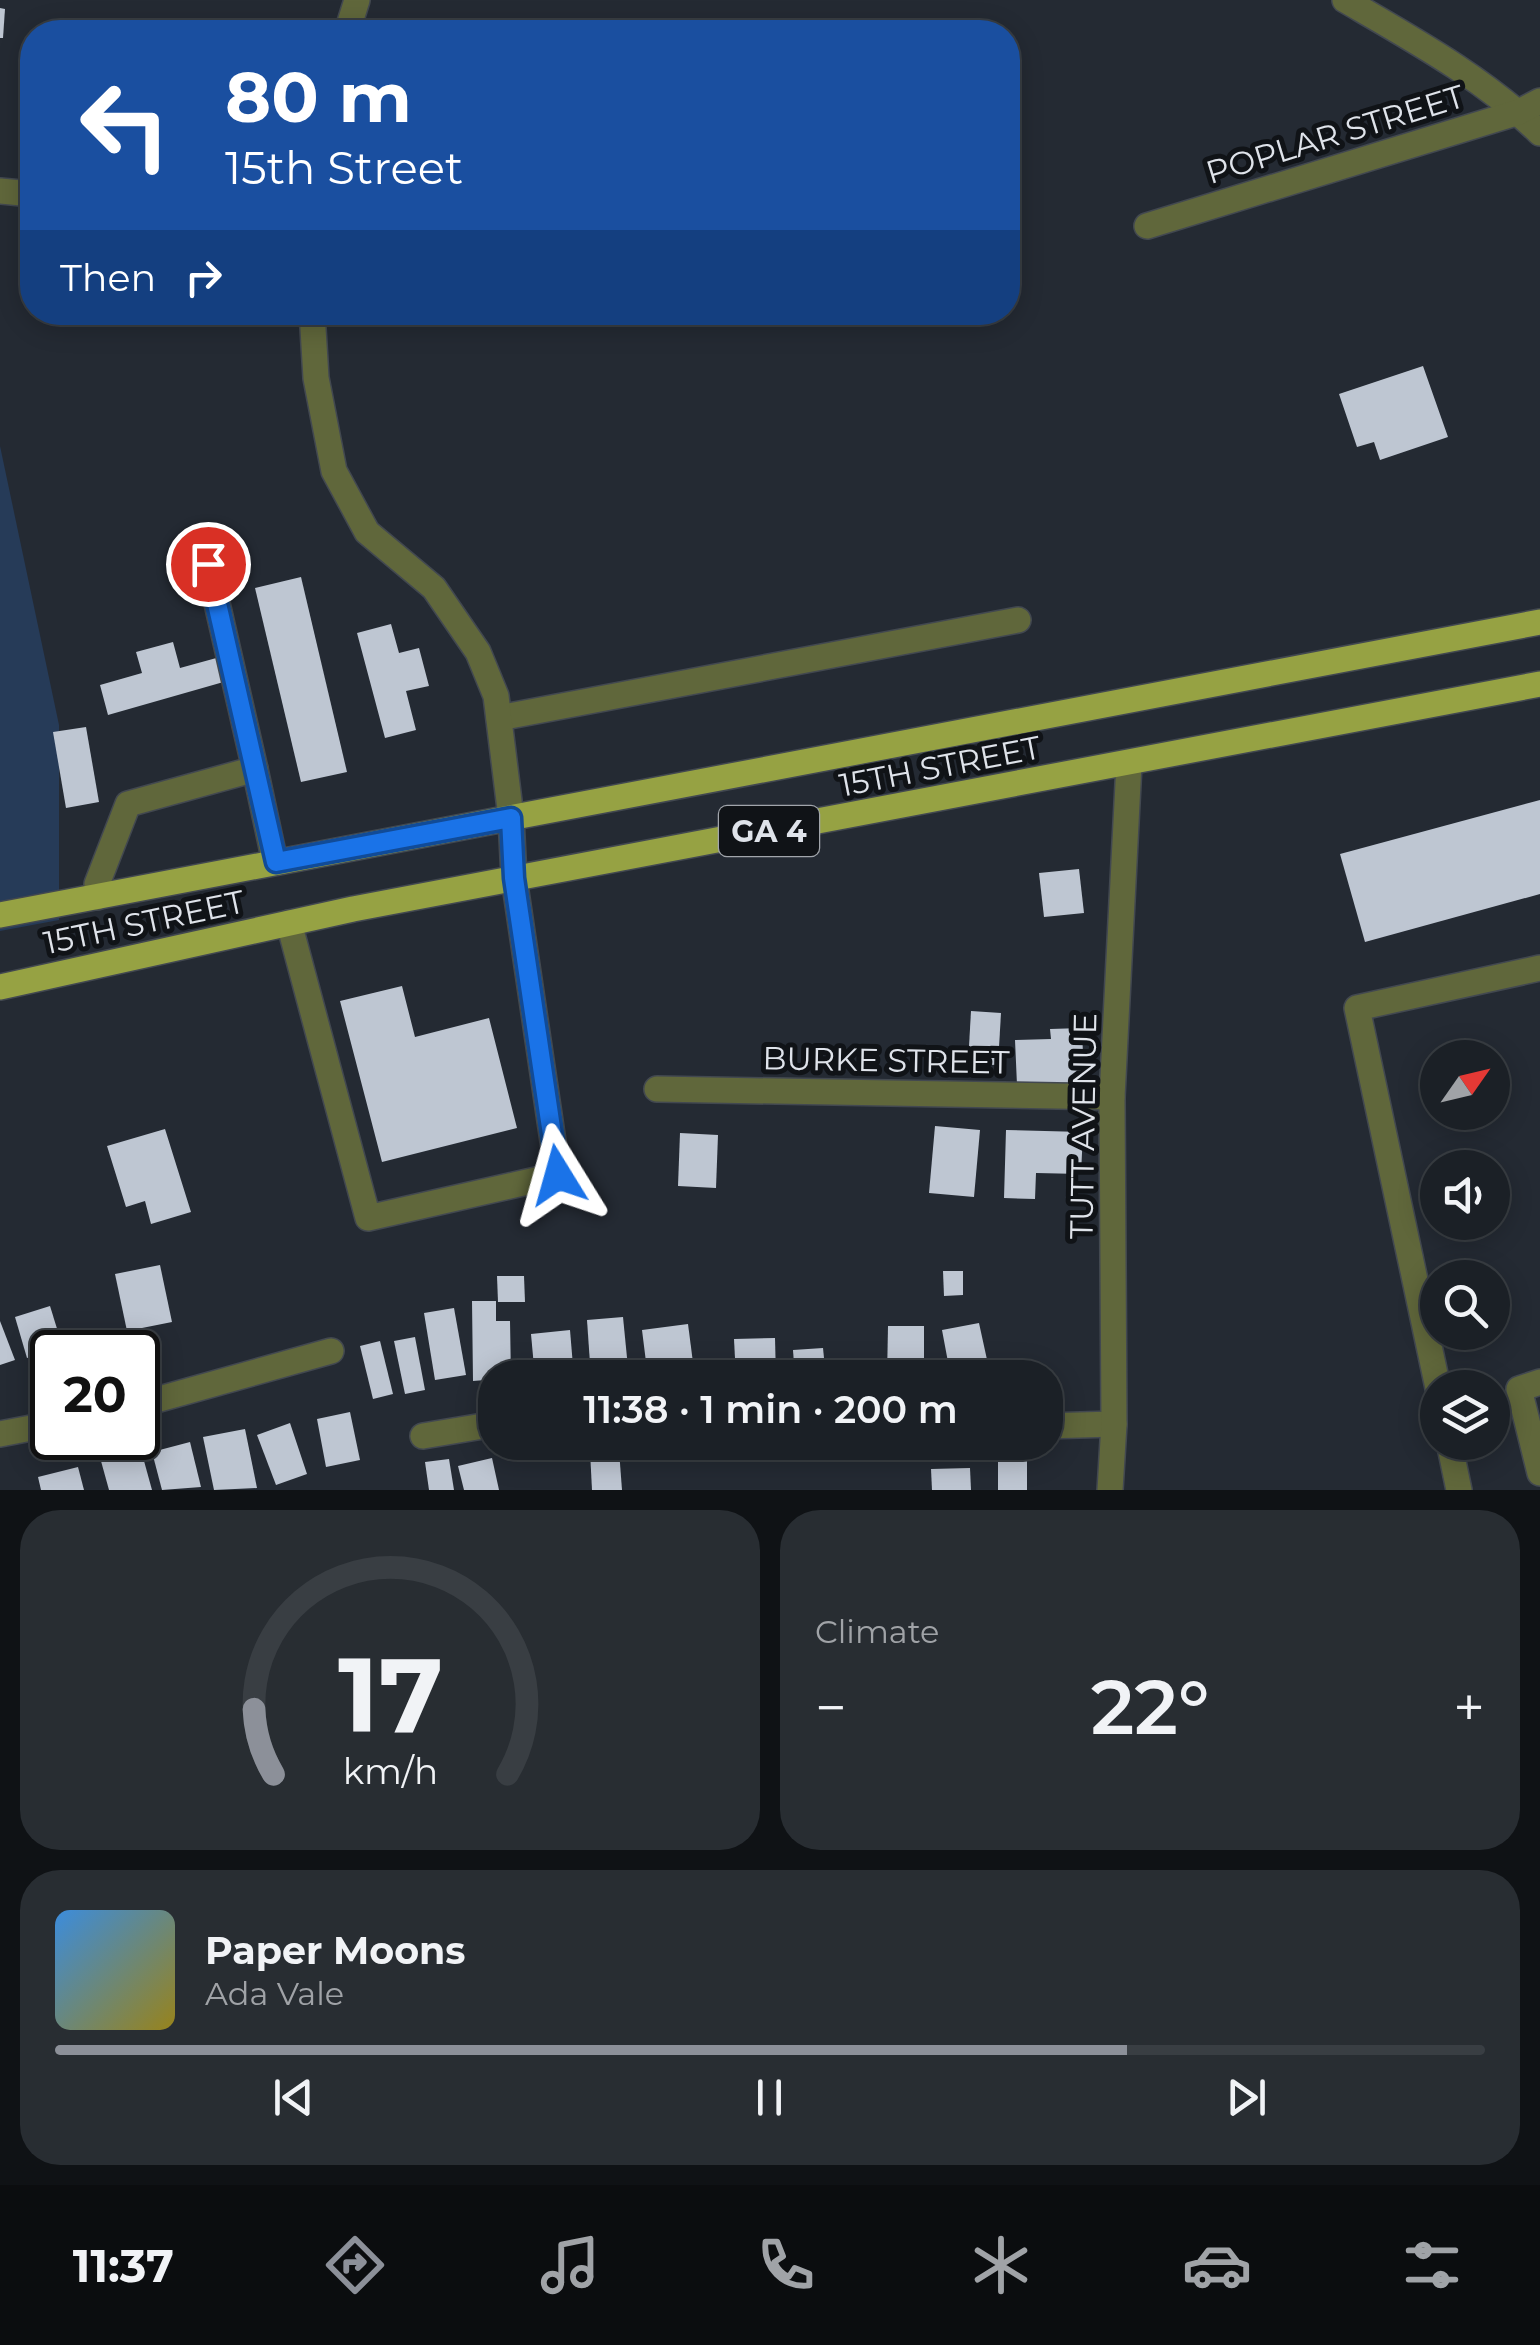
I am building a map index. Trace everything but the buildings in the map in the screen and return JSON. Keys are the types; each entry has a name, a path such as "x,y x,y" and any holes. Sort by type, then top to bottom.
{"main road":[{"name":"15TH STREET","path":"0,915 1540,622"},
{"name":"15TH STREET","path":"0,987 514,878 1540,684"}],"street":[{"path":"1346,0 1529,106 1540,133"},
{"name":"POPLAR STREET","path":"1147,226 1529,106"},
{"path":"289,923 368,1218 558,1175 514,878 496,696 478,652 434,588 367,532 334,470 316,378 313,325"},
{"path":"208,564 276,862"},
{"path":"499,718 1018,620"},
{"name":"TUTT AVENUE","path":"1110,1490 1114,1424 1112,1097 1128,764"},
{"path":"97,897 98,884 128,804 256,769"},
{"path":"1434,1370 1357,1008 1540,968"},
{"name":"BURKE STREET","path":"658,1088 1112,1097"},
{"path":"160,1399 331,1351"},
{"path":"1540,1382 1519,1388 1540,1473"},
{"path":"1063,1425 1114,1424"},
{"path":"0,1434 30,1428"},
{"path":"423,1436 478,1429"},
{"path":"1453,1460 1459,1490"}],"shaded area":[{"path":"0,446 59,725 59,920 0,931"}],"route":[{"path":"208,564 276,862 511,818 514,878 558,1175"}]}
